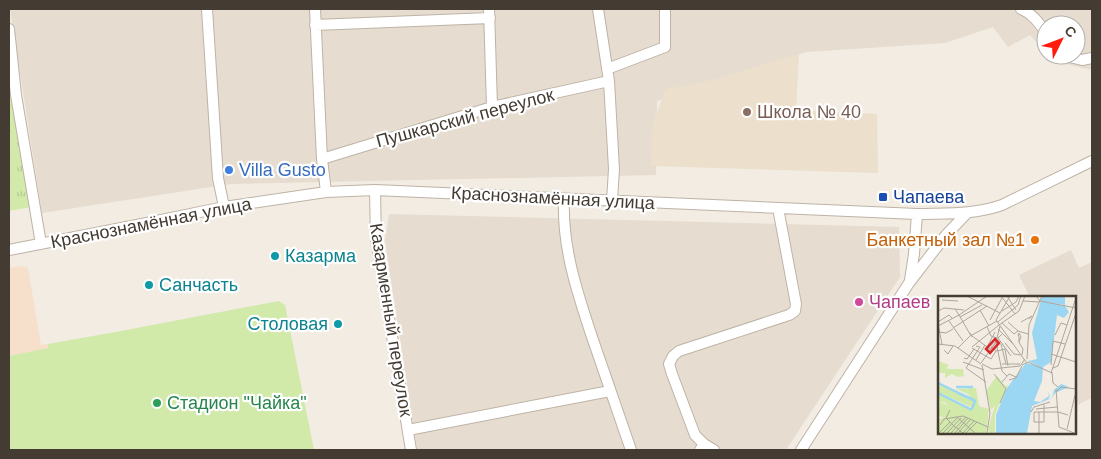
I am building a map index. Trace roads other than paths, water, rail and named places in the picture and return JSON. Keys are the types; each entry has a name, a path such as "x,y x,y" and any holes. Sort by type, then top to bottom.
{"street":[{"path":"207,9 218,178 224,207"},
{"path":"314,9 322,159 326,192"},
{"path":"598,9 608,81 614,169 612,201"},
{"path":"607,69 665,47 665,9"},
{"path":"1021,9 1028,11 1036,19"},
{"path":"315,25 489,13 492,107"},
{"path":"9,29 16,95 41,244"},
{"name":"Пушкарский переулок","path":"322,159 492,107 608,81"},
{"name":"Краснознамённая улица","path":"9,250 224,207 326,192 375,190 917,214 967,213 1002,205 1092,161"},
{"name":"Казарменный переулок","path":"375,190 376,240 411,450"},
{"path":"564,199 563,214 566,244 577,291 631,450"},
{"path":"714,450 702,447 695,435 670,364 673,356 679,350 789,315 794,311 796,304 778,208"},
{"path":"800,450 909,283 946,235 967,213"},
{"path":"909,283 914,254 917,214"},
{"path":"408,430 610,391"}],"place":[{"name":"Школа № 40","path":"747,112"},
{"name":"Villa Gusto","path":"229,170"},
{"name":"Чапаева","path":"883,197"},
{"name":"Банкетный зал №1","path":"1035,240"},
{"name":"Казарма","path":"275,256"},
{"name":"Санчасть","path":"149,285"},
{"name":"Чапаев","path":"859,302"},
{"name":"Столовая","path":"338,324"},
{"name":"Стадион \"Чайка\"","path":"157,403"}]}
